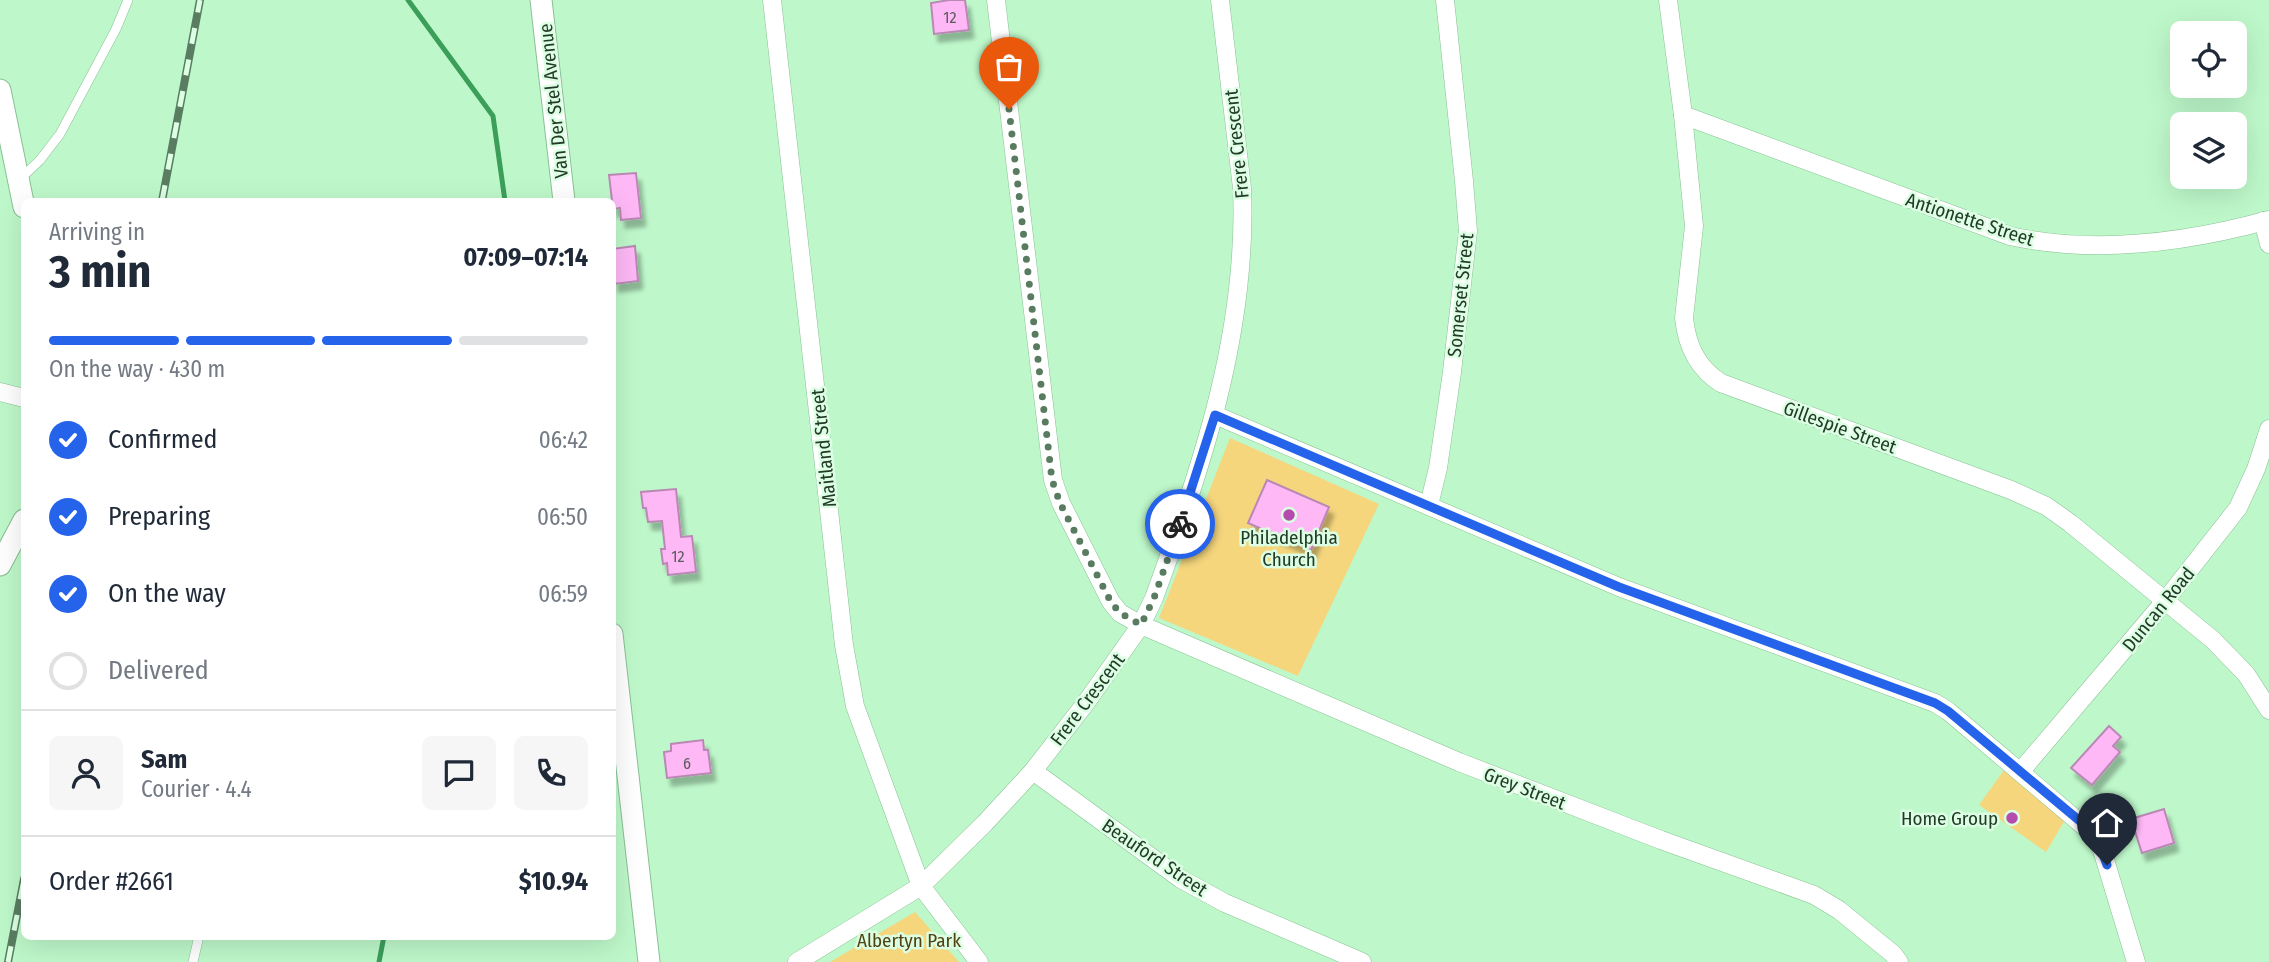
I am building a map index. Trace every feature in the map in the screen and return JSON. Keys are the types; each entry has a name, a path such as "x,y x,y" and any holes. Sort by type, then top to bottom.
{"street":[{"name":"Van Der Stel Avenue","path":"541,0 564,198"},
{"name":"Maitland Street","path":"772,0 849,678 855,706 921,886 979,962"},
{"name":"Grey Street","path":"996,0 1052,480 1060,503 1111,602 1120,613 1141,625 1460,762 1661,840 1814,895 1839,910 1899,962"},
{"name":"Frere Crescent","path":"797,962 921,886 1033,771 1141,625 1169,557 1215,415 1228,357 1243,217 1239,153 1220,0"},
{"name":"Somerset Street","path":"1429,505 1438,468 1450,386 1468,231 1445,0"},
{"name":"Gillespie Street","path":"1668,0 1694,226 1684,318 1685,331 1693,355 1707,373 1721,383 2031,498 2070,523 2235,661 2269,710"},
{"path":"0,90 22,198"},
{"name":"Antionette Street","path":"1683,115 2010,236 2035,241 2086,246 2179,240 2266,221"},
{"path":"2266,221 2269,244"},
{"path":"0,393 21,397"},
{"path":"1215,415 1619,587 1925,698 1948,711 2081,822 2098,841 2136,962"},
{"name":"Duncan Road","path":"2020,772 2165,601 2238,508 2266,448 2269,429"},
{"path":"0,565 21,526"},
{"path":"616,669 649,962"},
{"name":"Beauford Street","path":"1033,771 1192,886 1362,962"}],"lane":[{"path":"19,180 40,160 60,134 116,29 128,0"},
{"path":"193,962 198,940"}],"green space":[{"path":"1230,438 1379,504 1298,676 1159,618"},
{"path":"2004,770 2065,820 2046,852 1979,805"},
{"name":"Albertyn Park","path":"915,912 959,962 830,962"}],"building":[{"path":"965,0 969,30 934,34 931,3"},
{"path":"636,173 641,218 621,220 620,208 616,209 616,198 612,198 609,175"},
{"path":"635,246 638,281 616,284 616,248"},
{"name":"Philadelphia Church","path":"1267,480 1329,507 1311,550 1248,523"},
{"path":"676,489 681,537 692,536 696,572 668,575 667,563 663,564 661,549 665,549 662,521 648,522 641,492"},
{"path":"2109,726 2121,737 2113,746 2120,752 2092,785 2071,768"},
{"path":"703,740 704,750 708,750 711,773 667,778 664,752 671,751 671,744"},
{"path":"2164,809 2174,843 2142,853 2131,819"}],"waterway":[{"path":"408,0 493,116 505,198"},
{"path":"379,962 383,940"}],"railway":[{"path":"163,198 200,0"},
{"path":"8,962 21,895"}],"way so far":[{"path":"1009,109 1052,480 1060,503 1111,602 1120,613 1141,625 1154,598 1180,524"}],"place":[{"name":"Philadelphia Church","path":"1289,515"},
{"name":"Home Group","path":"2012,818"}],"route":[{"path":"1180,524 1215,415 1619,587 1935,703 2081,822 2098,841 2107,865"}]}
